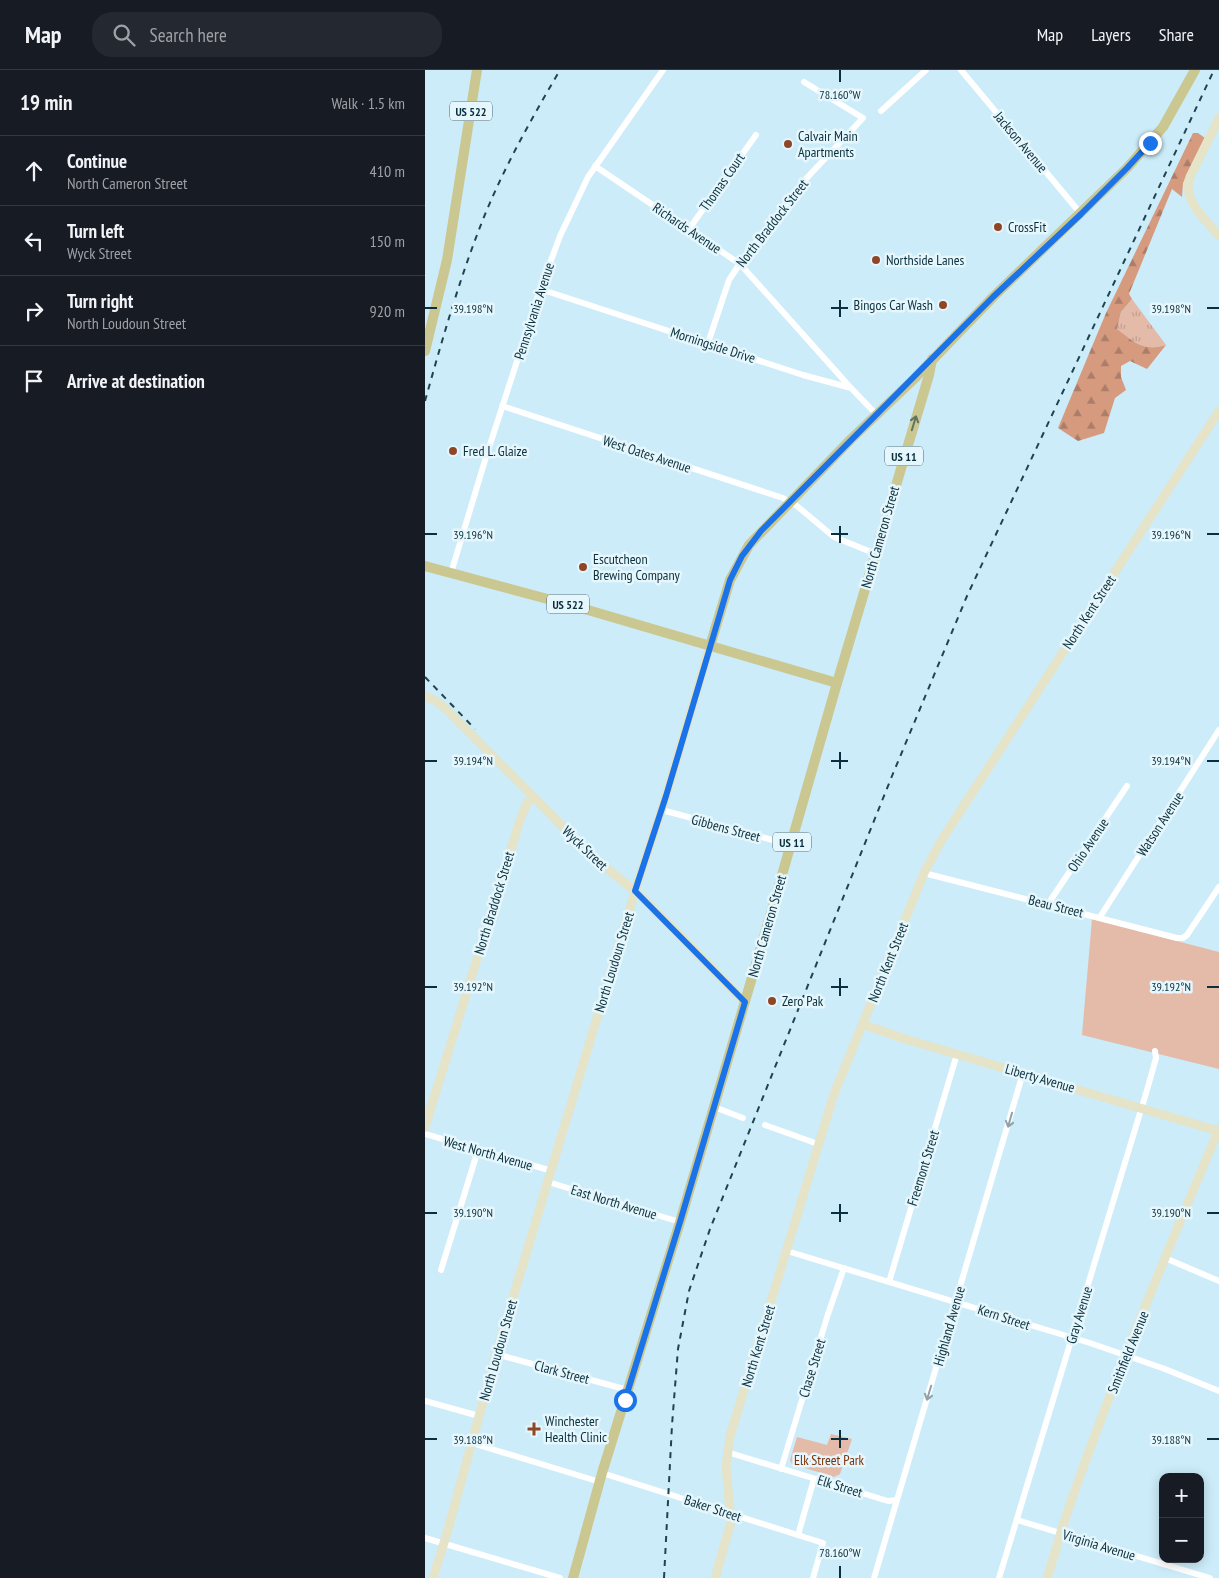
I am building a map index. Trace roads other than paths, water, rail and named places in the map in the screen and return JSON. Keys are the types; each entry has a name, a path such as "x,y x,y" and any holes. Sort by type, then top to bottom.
{"main road":[{"name":"US 522","path":"425,351 443,284 456,213 477,70"},
{"name":"North Loudoun Street","path":"709,646 730,580 742,556 761,531 876,414 924,375 932,359 993,297 1127,168 1163,127 1195,70"},
{"name":"North Cameron Street","path":"573,1578 601,1478 680,1222 876,554 924,375"},
{"name":"US 522","path":"425,566 571,605 709,646"},
{"path":"709,646 837,683"}],"street":[{"name":"Pennsylvania Avenue","path":"451,574 502,406 555,247 588,177 663,70"},
{"path":"881,111 926,70"},
{"name":"Jackson Avenue","path":"961,70 1081,214"},
{"name":"North Braddock Street","path":"708,343 729,280 740,264 803,182 863,118 803,82"},
{"path":"1219,118 1187,186 1189,196 1195,206 1219,236"},
{"name":"Thomas Court","path":"689,230 755,135"},
{"name":"Richards Avenue","path":"595,166 740,264 851,388"},
{"name":"Morningside Drive","path":"540,289 803,375 851,388"},
{"path":"851,388 876,414"},
{"name":"West Oates Avenue","path":"502,406 790,502"},
{"name":"North Kent Street","path":"715,1578 731,1522 726,1467 730,1436 841,1073 863,1024 924,873 941,841 1219,412"},
{"path":"790,502 834,537 876,554"},
{"name":"North Loudoun Street","path":"433,1578 496,1354 635,891 662,810 709,646"},
{"name":"Wyck Street","path":"425,696 436,701 448,711 591,855 635,891 745,1002"},
{"name":"Watson Avenue","path":"1100,917 1219,730"},
{"name":"Ohio Avenue","path":"1048,904 1127,786"},
{"name":"North Braddock Street","path":"425,1127 520,820 527,803 533,797"},
{"name":"Gibbens Street","path":"662,810 791,845"},
{"name":"Beau Street","path":"924,873 1177,938 1183,938 1187,935 1219,887"},
{"name":"Liberty Avenue","path":"863,1024 957,1054 1219,1130"},
{"name":"Gray Avenue","path":"999,1578 1156,1058 1155,1051"},
{"name":"Freemont Street","path":"889,1282 957,1054"},
{"name":"Highland Avenue","path":"874,1578 1023,1073"},
{"path":"714,1107 743,1118"},
{"path":"765,1125 818,1144"},
{"name":"Smithfield Avenue","path":"1047,1578 1060,1533 1126,1355 1219,1130"},
{"name":"West North Avenue","path":"425,1134 552,1171"},
{"path":"441,1270 478,1150"},
{"name":"East North Avenue","path":"548,1182 680,1222"},
{"name":"Kern Street","path":"787,1251 1126,1355 1219,1391"},
{"path":"1165,1258 1219,1281"},
{"name":"Chase Street","path":"781,1468 844,1268"},
{"name":"Clark Street","path":"496,1354 628,1390"},
{"path":"425,1400 479,1416"},
{"name":"Baker Street","path":"472,1443 730,1514 823,1543 813,1578"},
{"name":"Elk Street","path":"727,1452 888,1501 897,1500"},
{"path":"798,1535 814,1479"},
{"name":"Virginia Avenue","path":"1017,1520 1210,1578"},
{"path":"425,1538 560,1578"}],"railway":[{"path":"425,401 460,282 486,212 521,140 560,70"},
{"path":"664,1578 678,1349 689,1291 710,1229 892,776 967,596 1214,70"},
{"path":"425,677 475,729"}],"place":[{"name":"Calvair Main Apartments","path":"788,144"},
{"name":"CrossFit","path":"998,227"},
{"name":"Northside Lanes","path":"876,260"},
{"name":"Bingos Car Wash","path":"943,305"},
{"name":"Fred L. Glaize","path":"453,451"},
{"name":"Escutcheon Brewing Company","path":"583,567"},
{"name":"Zero Pak","path":"772,1001"},
{"name":"Winchester Health Clinic","path":"534,1429"}],"park label":[{"name":"Elk Street Park","path":"829,1460"}]}
